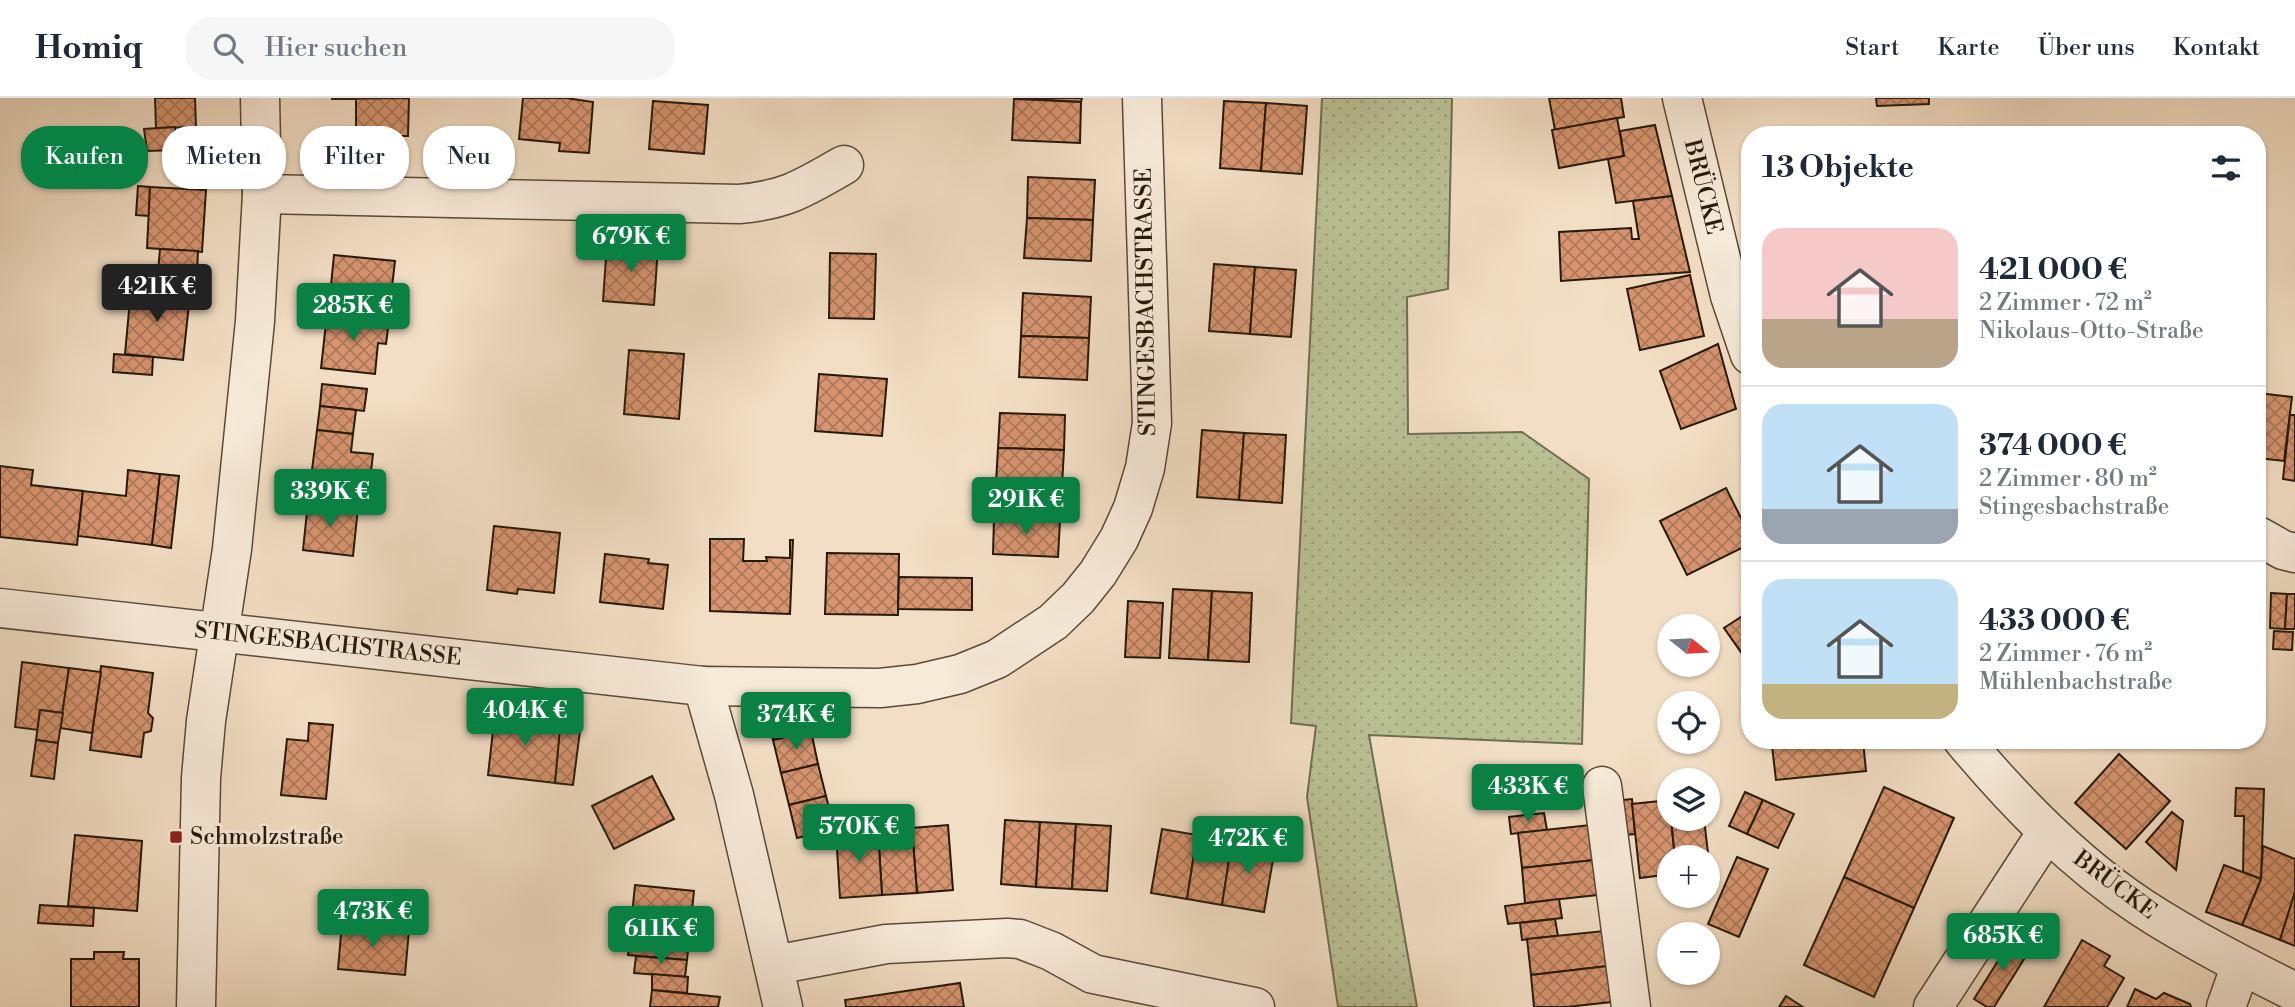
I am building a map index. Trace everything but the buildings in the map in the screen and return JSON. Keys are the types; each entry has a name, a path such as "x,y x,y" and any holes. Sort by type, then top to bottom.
{"street":[{"path":"196,1007 201,778 206,721 232,549 253,335 262,194 260,98"},
{"name":"STINGESBACHSTRASSE","path":"0,608 703,686 880,688 917,684 960,674 997,659 1030,640 1053,622 1098,573 1133,508 1145,468 1152,423 1142,98"},
{"name":"BRÜCKE","path":"1682,98 1730,296 1741,328"},
{"path":"262,194 739,204 766,201 800,191 844,164"},
{"path":"2266,540 2295,553"},
{"path":"703,686 734,795 783,1007"},
{"name":"BRÜCKE","path":"1971,749 2047,832 2139,906 2241,965 2295,992"},
{"path":"1602,786 1631,1007"},
{"path":"1933,1007 2047,832"},
{"path":"775,965 886,944 1007,938 1051,951 1093,974 1255,1007"},
{"path":"2226,1007 2241,965"}],"green space":[{"path":"1322,98 1452,98 1448,289 1407,297 1408,434 1522,432 1589,479 1582,744 1369,735 1417,1007 1338,1007 1307,797 1316,726 1291,723"}],"place":[{"name":"Schmolzstraße","path":"176,837"}]}
